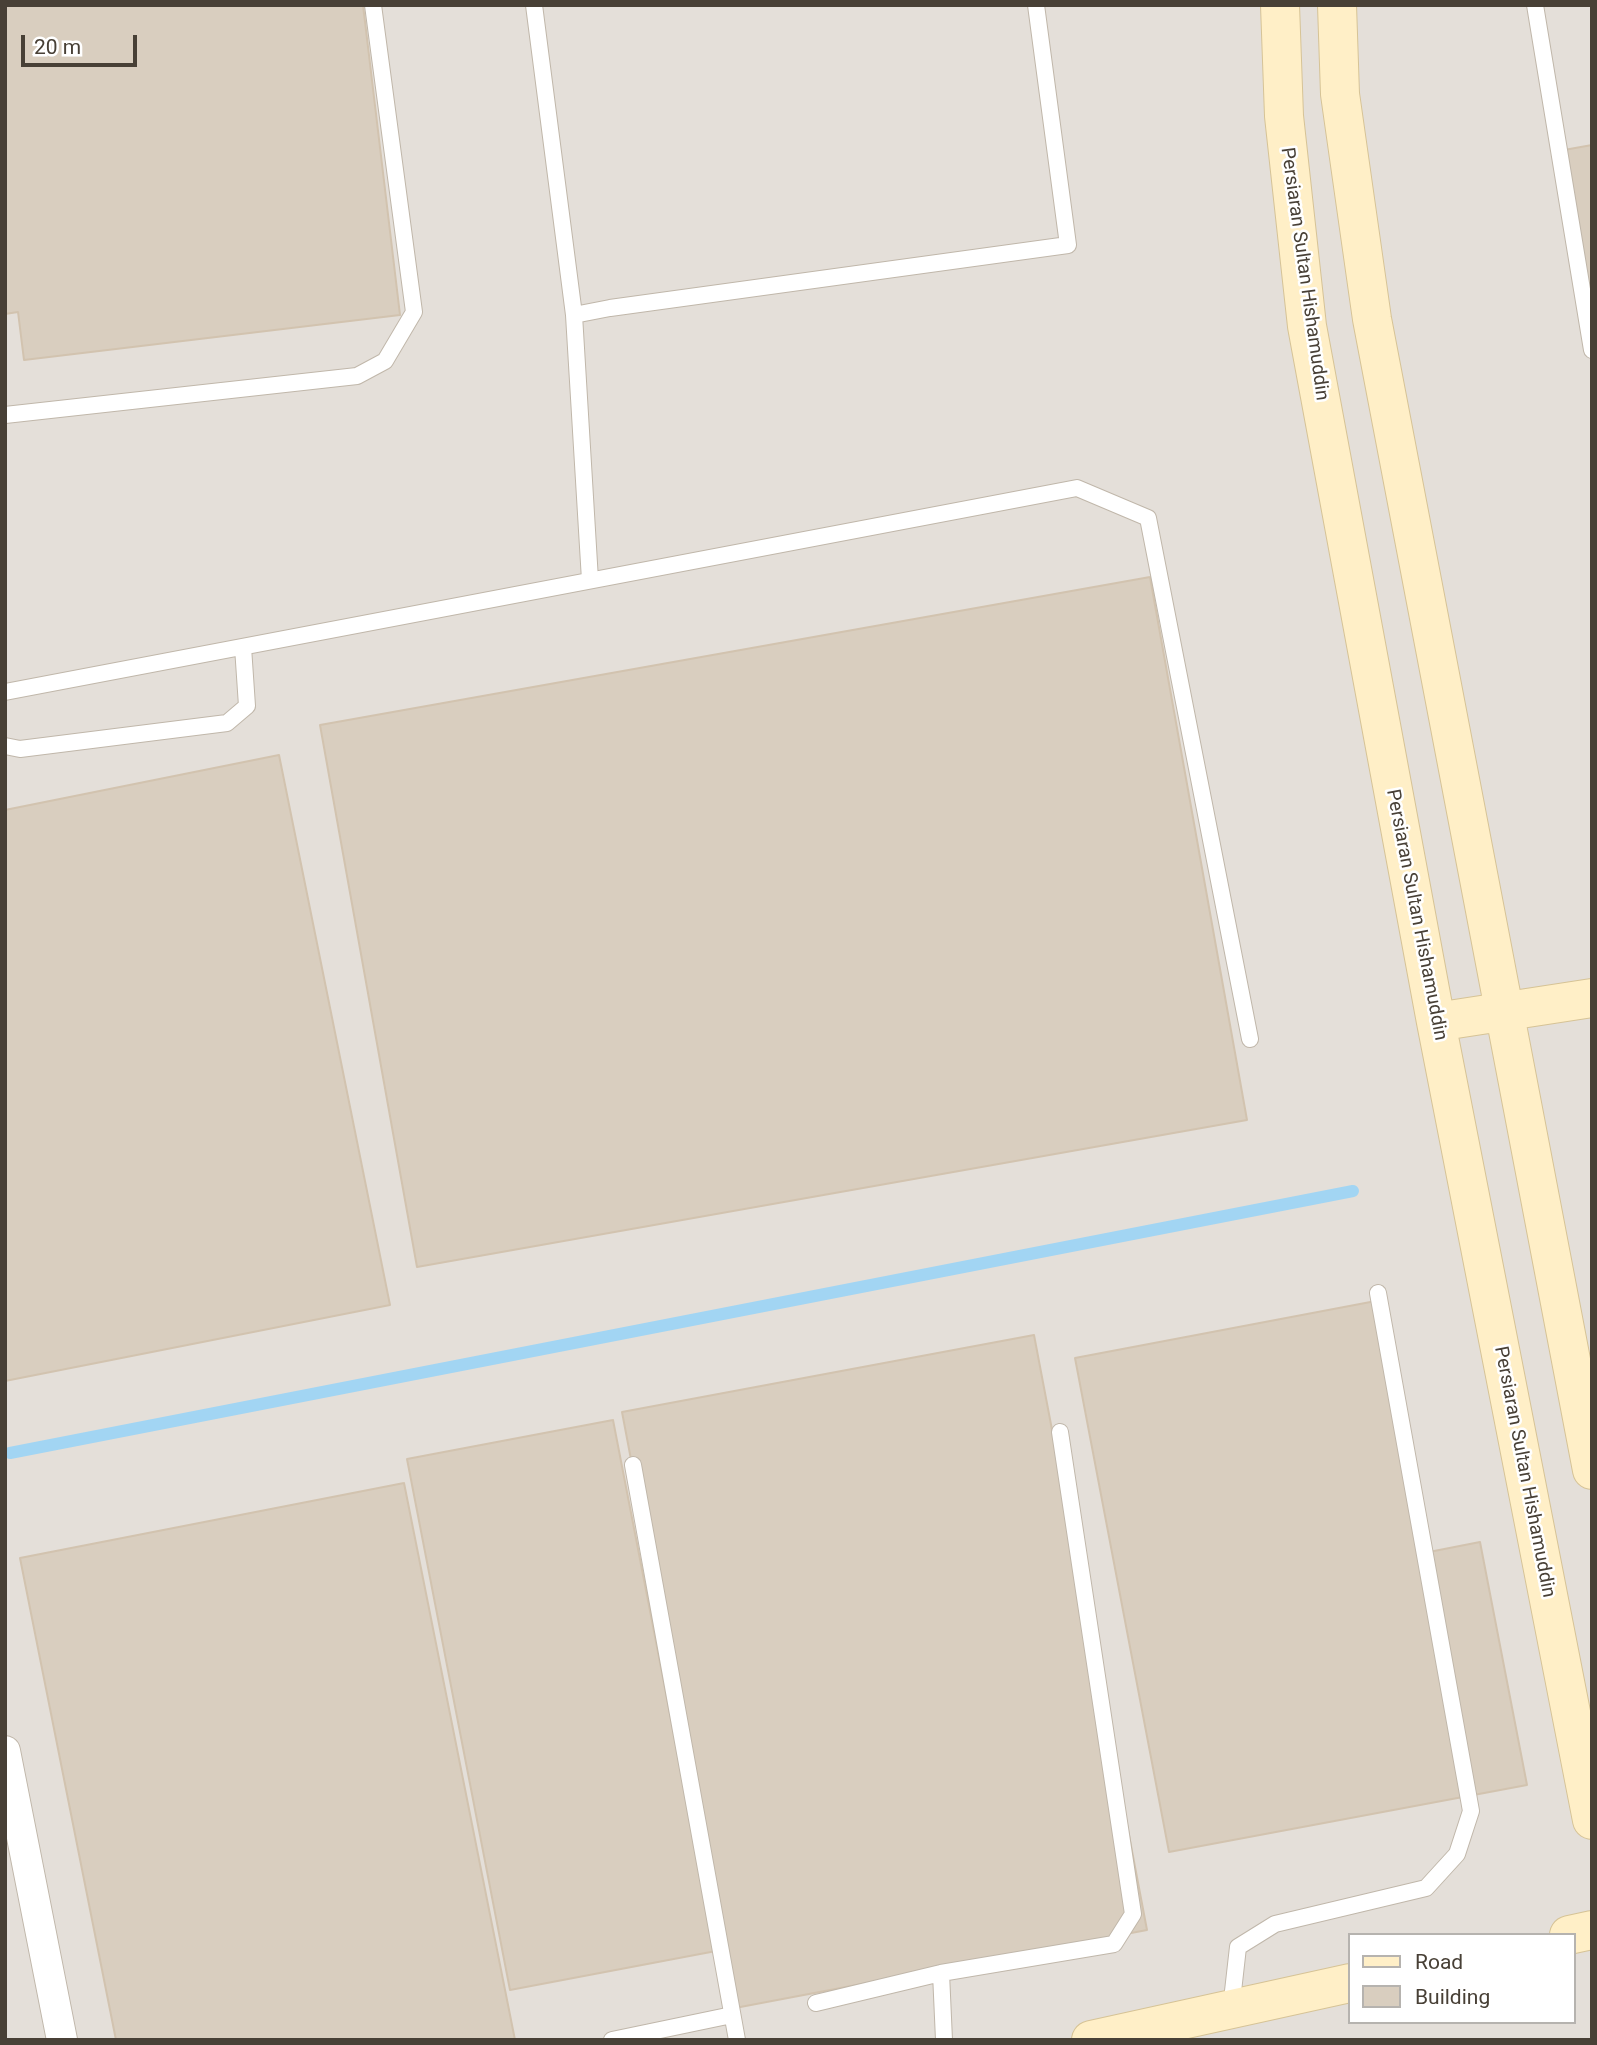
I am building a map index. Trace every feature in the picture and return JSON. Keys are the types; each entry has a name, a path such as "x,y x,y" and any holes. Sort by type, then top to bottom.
{"street":[{"name":"Persiaran Sultan Hishamuddin","path":"1280,5 1284,116 1307,326 1436,1022 1592,1820"},
{"path":"1337,5 1340,94 1372,320 1592,1470"},
{"path":"1436,1022 1592,998"},
{"path":"5,1751 62,2040"},
{"path":"1091,2040 1348,1983"}],"lane":[{"path":"5,415 357,376 385,361 414,313 373,5"},
{"path":"534,5 575,315 590,580"},
{"path":"575,315 1068,245 1036,5"},
{"path":"1535,5 1592,350"},
{"path":"5,692 1077,488 1148,518 1250,1040"},
{"path":"5,746 20,749 227,723 247,706 243,647"},
{"path":"1231,2009 1238,1947 1275,1924 1426,1888 1457,1854 1471,1811 1378,1293"},
{"path":"816,2003 942,1973 1114,1944 1133,1914 1060,1432"},
{"path":"633,1465 737,2040"},
{"path":"942,1973 944,2040"},
{"path":"612,2040 732,2015"}],"shaded area":[{"path":"5,5 1592,5 1592,2040 5,2040"}],"building":[{"path":"5,5 363,5 400,315 24,360 18,312 5,314"},
{"path":"1592,145 1592,304 1564,150"},
{"path":"1150,577 1247,1120 417,1267 320,725"},
{"path":"279,755 390,1305 5,1381 5,810"},
{"path":"1381,1300 1429,1552 1480,1542 1527,1785 1169,1852 1075,1358"},
{"path":"1034,1335 1147,1930 735,2008 622,1412"},
{"path":"613,1420 716,1951 510,1990 407,1459"},
{"path":"404,1483 515,2040 116,2040 20,1558"}],"waterway":[{"path":"10,1453 1353,1191"}]}
